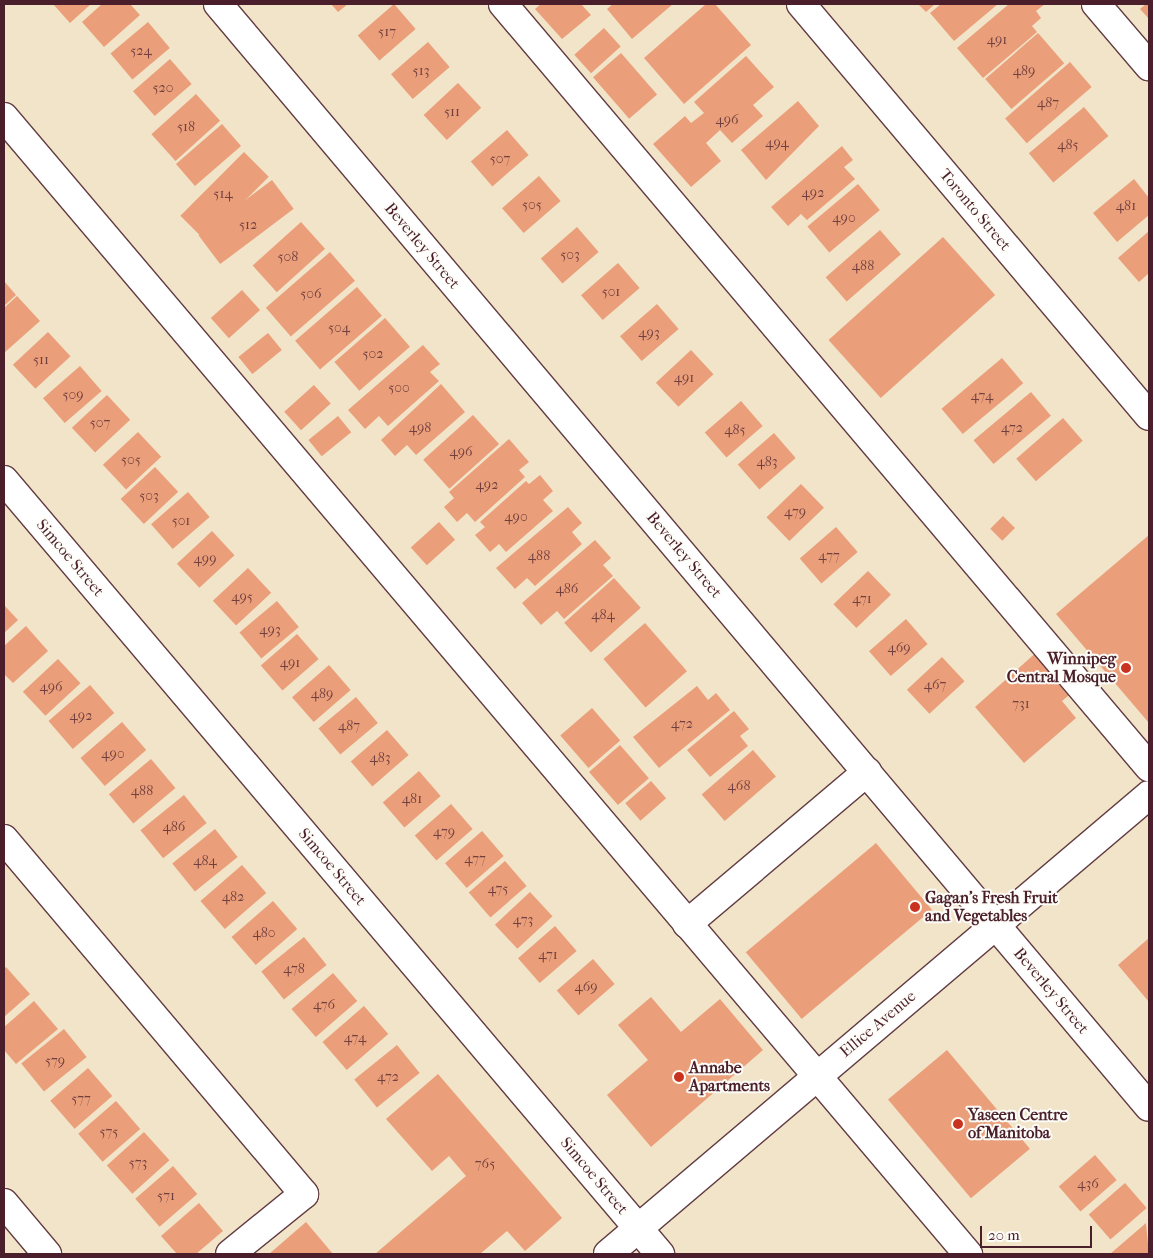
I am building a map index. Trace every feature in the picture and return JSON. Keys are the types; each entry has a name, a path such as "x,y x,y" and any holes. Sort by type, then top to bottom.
{"street":[{"name":"Beverley Street","path":"218,4 1149,1107"},
{"path":"503,4 1149,767"},
{"name":"Toronto Street","path":"801,4 1149,416"},
{"path":"1096,4 1149,66"},
{"path":"4,117 968,1254"},
{"name":"Simcoe Street","path":"4,480 660,1254"},
{"path":"687,924 867,772"},
{"name":"Ellice Avenue","path":"608,1254 1149,795"},
{"path":"4,839 304,1194 230,1254"},
{"path":"4,1203 47,1254"}],"building":[{"path":"53,4 91,4 70,23"},
{"path":"102,4 130,4 140,15 104,47 82,22"},
{"path":"331,4 348,4 338,12"},
{"path":"394,4 416,29 379,60 358,35"},
{"path":"541,4 581,4 591,15 562,39 535,9"},
{"path":"613,4 673,4 632,39 607,9"},
{"path":"706,4 715,4 751,45 684,104 644,58"},
{"path":"918,4 935,4 926,12"},
{"path":"941,4 998,4 954,41 930,13"},
{"path":"1009,4 1045,4 1036,11 1041,18 1032,26 1037,32 983,78 957,48"},
{"path":"1149,4 1149,19 1140,9"},
{"path":"148,22 170,48 132,80 110,53"},
{"path":"604,28 621,47 591,73 574,55"},
{"path":"1038,33 1064,63 1011,109 985,79"},
{"path":"428,42 450,67 413,99 391,74"},
{"path":"621,53 657,95 629,119 593,77"},
{"path":"746,56 774,87 753,105 763,116 732,143 720,130 706,143 721,161 691,187 653,144 685,116 691,123 704,113 694,102"},
{"path":"170,59 192,84 155,116 133,91"},
{"path":"1070,62 1092,87 1027,143 1005,118"},
{"path":"458,83 481,108 447,140 424,115"},
{"path":"196,94 220,121 176,161 151,134"},
{"path":"798,101 819,126 766,180 741,150"},
{"path":"1084,107 1108,136 1053,182 1029,153"},
{"path":"222,124 241,146 195,186 176,164"},
{"path":"507,130 529,155 492,186 471,161"},
{"path":"842,146 853,160 844,167 855,179 807,220 801,214 788,226 771,207"},
{"path":"244,152 269,177 205,240 180,216"},
{"path":"539,176 561,201 524,233 502,208"},
{"path":"1134,179 1149,198 1149,215 1117,242 1093,213"},
{"path":"272,180 294,209 220,264 199,235"},
{"path":"858,184 880,210 829,252 807,226"},
{"path":"301,222 325,249 277,292 253,265"},
{"path":"577,227 599,252 562,283 541,258"},
{"path":"880,230 901,254 847,301 826,277"},
{"path":"1149,231 1149,273 1139,282 1118,258"},
{"path":"943,237 995,295 881,398 829,340"},
{"path":"330,252 355,281 291,336 266,308"},
{"path":"618,263 640,288 603,320 581,295"},
{"path":"4,281 16,295 4,306"},
{"path":"357,287 382,316 320,369 295,341"},
{"path":"242,290 260,310 229,338 211,318"},
{"path":"17,296 40,321 4,353 4,308"},
{"path":"657,304 679,329 642,361 620,336"},
{"path":"385,318 410,347 359,391 334,362"},
{"path":"48,332 71,356 35,389 13,365"},
{"path":"268,333 282,350 252,374 238,357"},
{"path":"423,345 440,364 430,372 439,381 388,426 379,416 365,429 348,410"},
{"path":"691,350 714,374 678,407 656,383"},
{"path":"1002,358 1023,383 963,434 941,409"},
{"path":"80,366 102,391 65,423 43,398"},
{"path":"441,384 465,412 416,455 407,445 395,456 381,440"},
{"path":"314,385 331,404 301,430 284,412"},
{"path":"1031,392 1051,416 993,464 974,440"},
{"path":"107,395 130,420 95,453 72,428"},
{"path":"741,401 763,426 726,457 705,432"},
{"path":"473,415 499,444 449,489 423,460"},
{"path":"338,416 351,432 322,456 308,440"},
{"path":"1063,418 1083,441 1036,481 1016,459"},
{"path":"138,432 161,457 126,490 103,465"},
{"path":"774,433 796,458 759,489 738,464"},
{"path":"509,439 529,462 519,470 525,477 475,522 467,513 457,522 444,507 454,498 449,492"},
{"path":"155,467 178,492 144,524 121,499"},
{"path":"540,475 553,491 543,500 553,511 506,552 499,544 490,552 475,535 485,527 480,522 526,481 529,484"},
{"path":"801,484 824,508 789,541 766,517"},
{"path":"188,492 210,517 173,549 151,524"},
{"path":"568,507 582,523 572,532 582,544 535,586 527,578 515,589 496,568"},
{"path":"1003,516 1015,528 1002,541 990,529"},
{"path":"439,522 455,540 427,565 411,547"},
{"path":"836,527 858,552 821,583 800,558"},
{"path":"212,531 235,555 199,588 177,564"},
{"name":"Winnipeg Central Mosque","path":"1149,535 1149,723 1056,614"},
{"path":"595,540 611,558 603,565 613,576 564,619 557,611 541,625 522,603"},
{"path":"248,568 271,593 236,626 213,601"},
{"path":"868,571 891,595 856,628 833,604"},
{"path":"614,578 641,608 591,653 564,623"},
{"path":"277,601 299,627 261,659 239,632"},
{"path":"4,605 18,620 4,633"},
{"path":"906,619 928,644 891,676 869,651"},
{"path":"645,623 687,671 645,707 603,659"},
{"path":"26,626 48,651 13,683 4,674 4,646"},
{"path":"297,634 319,659 282,690 261,665"},
{"path":"1039,650 1074,691 1062,701 1076,718 1024,763 975,707"},
{"path":"942,657 965,681 929,714 907,690"},
{"path":"58,659 81,683 45,716 23,692"},
{"path":"329,665 351,690 314,722 292,697"},
{"path":"90,685 114,713 73,749 48,721"},
{"path":"697,686 708,700 716,693 730,710 659,768 633,737"},
{"path":"356,697 378,723 340,755 318,728"},
{"path":"592,708 620,740 589,768 560,736"},
{"path":"734,711 749,729 740,736 748,746 710,777 687,750"},
{"path":"122,722 146,750 105,786 80,758"},
{"path":"387,730 409,755 372,786 351,761"},
{"path":"620,745 649,778 618,805 589,772"},
{"path":"753,750 776,776 725,821 702,795"},
{"path":"151,759 175,788 133,823 109,794"},
{"path":"419,771 441,796 404,827 383,802"},
{"path":"651,781 666,798 640,821 625,803"},
{"path":"184,795 207,823 163,858 140,830"},
{"path":"451,804 473,829 436,860 415,835"},
{"path":"215,829 238,857 195,892 172,864"},
{"path":"482,831 504,856 467,888 445,863"},
{"path":"876,843 932,910 802,1019 746,952"},
{"path":"505,861 527,886 490,917 469,892"},
{"path":"242,865 266,893 225,929 200,901"},
{"path":"530,892 553,916 517,949 495,925"},
{"path":"273,901 297,929 256,965 231,937"},
{"path":"555,926 577,951 540,983 518,958"},
{"path":"304,937 327,965 284,1000 261,972"},
{"path":"1149,938 1149,1002 1118,965"},
{"path":"593,959 615,984 578,1015 557,990"},
{"path":"6,967 30,994 4,1017 4,969"},
{"path":"333,973 357,1001 316,1037 291,1009"},
{"name":"Annabe Apartments","path":"651,997 681,1032 720,999 763,1050 651,1147 607,1095 648,1060 618,1025"},
{"path":"34,1001 58,1029 16,1064 4,1050 4,1027"},
{"path":"364,1006 388,1034 347,1070 322,1042"},
{"path":"64,1029 87,1057 44,1092 21,1064"},
{"path":"397,1045 420,1073 377,1108 354,1080"},
{"name":"Yaseen Centre of Manitoba","path":"947,1050 1030,1149 971,1198 888,1099"},
{"path":"88,1068 112,1096 75,1129 50,1101"},
{"path":"438,1074 562,1218 525,1251 507,1231 480,1254 375,1254 466,1176 449,1156 432,1171 386,1119"},
{"path":"116,1101 140,1129 103,1162 78,1134"},
{"path":"144,1132 169,1160 132,1194 107,1165"},
{"path":"1095,1155 1117,1180 1080,1211 1059,1186"},
{"path":"173,1166 197,1194 160,1227 135,1199"},
{"path":"1125,1183 1147,1208 1110,1239 1089,1214"},
{"path":"199,1203 223,1231 196,1254 177,1254 161,1236"},
{"path":"306,1222 333,1254 269,1254"},
{"path":"1146,1223 1149,1254 1110,1254"}],"place":[{"name":"Winnipeg Central Mosque","path":"1126,668"},
{"name":"Gagan's Fresh Fruit and Vegetables","path":"915,907"},
{"name":"Annabe Apartments","path":"679,1077"},
{"name":"Yaseen Centre of Manitoba","path":"958,1124"}]}
